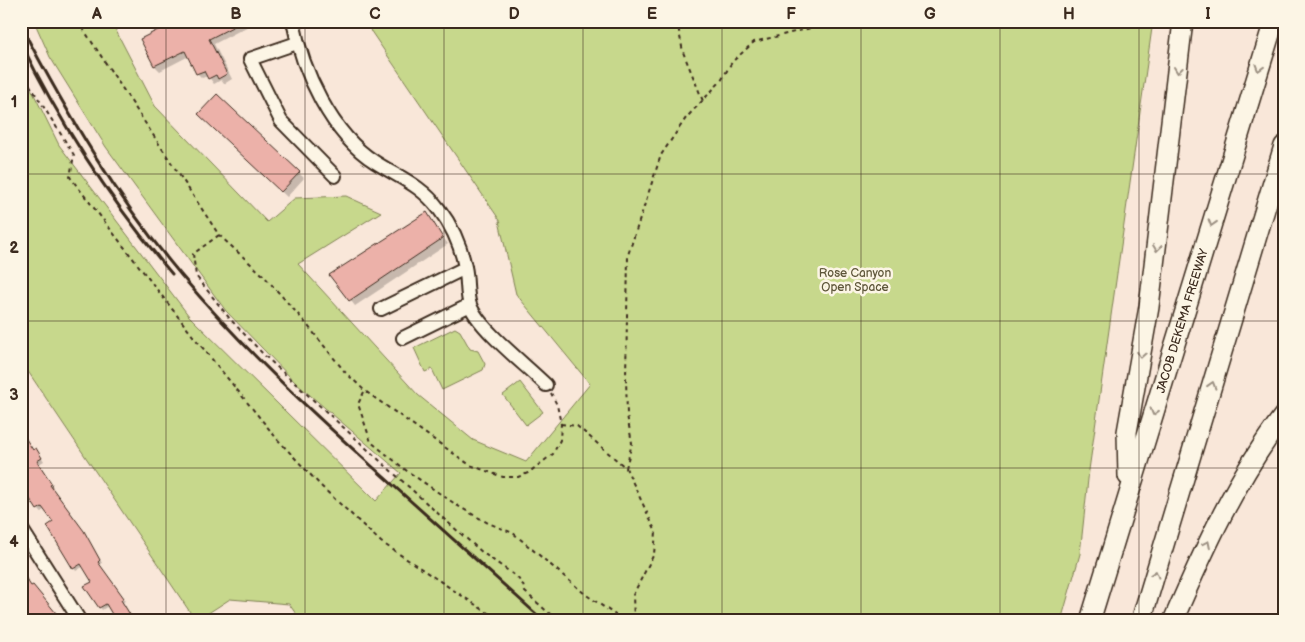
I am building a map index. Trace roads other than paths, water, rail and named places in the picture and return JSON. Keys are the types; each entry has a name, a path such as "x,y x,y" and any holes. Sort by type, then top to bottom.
{"highway":[{"path":"1128,494 1127,432 1149,307 1183,21"},
{"name":"JACOB DEKEMA FREEWAY","path":"1090,621 1274,21"},
{"path":"1141,621 1284,146"},
{"path":"1173,621 1206,544 1260,446 1284,415"}],"street":[{"path":"293,21 297,43 328,115 357,148 374,162 419,187 440,209 458,241 466,268 470,305 481,324 546,385"},
{"path":"297,43 250,59 281,121 335,176"},
{"path":"381,309 466,268"},
{"path":"402,338 470,305"},
{"path":"22,530 80,621"}],"railway":[{"path":"21,26 56,91 114,186 158,246 203,301 250,351 323,422 544,621"},
{"path":"21,43 53,104 89,163 129,220 172,274"}],"park label":[{"name":"Rose Canyon Open Space","path":"855,280"}]}
